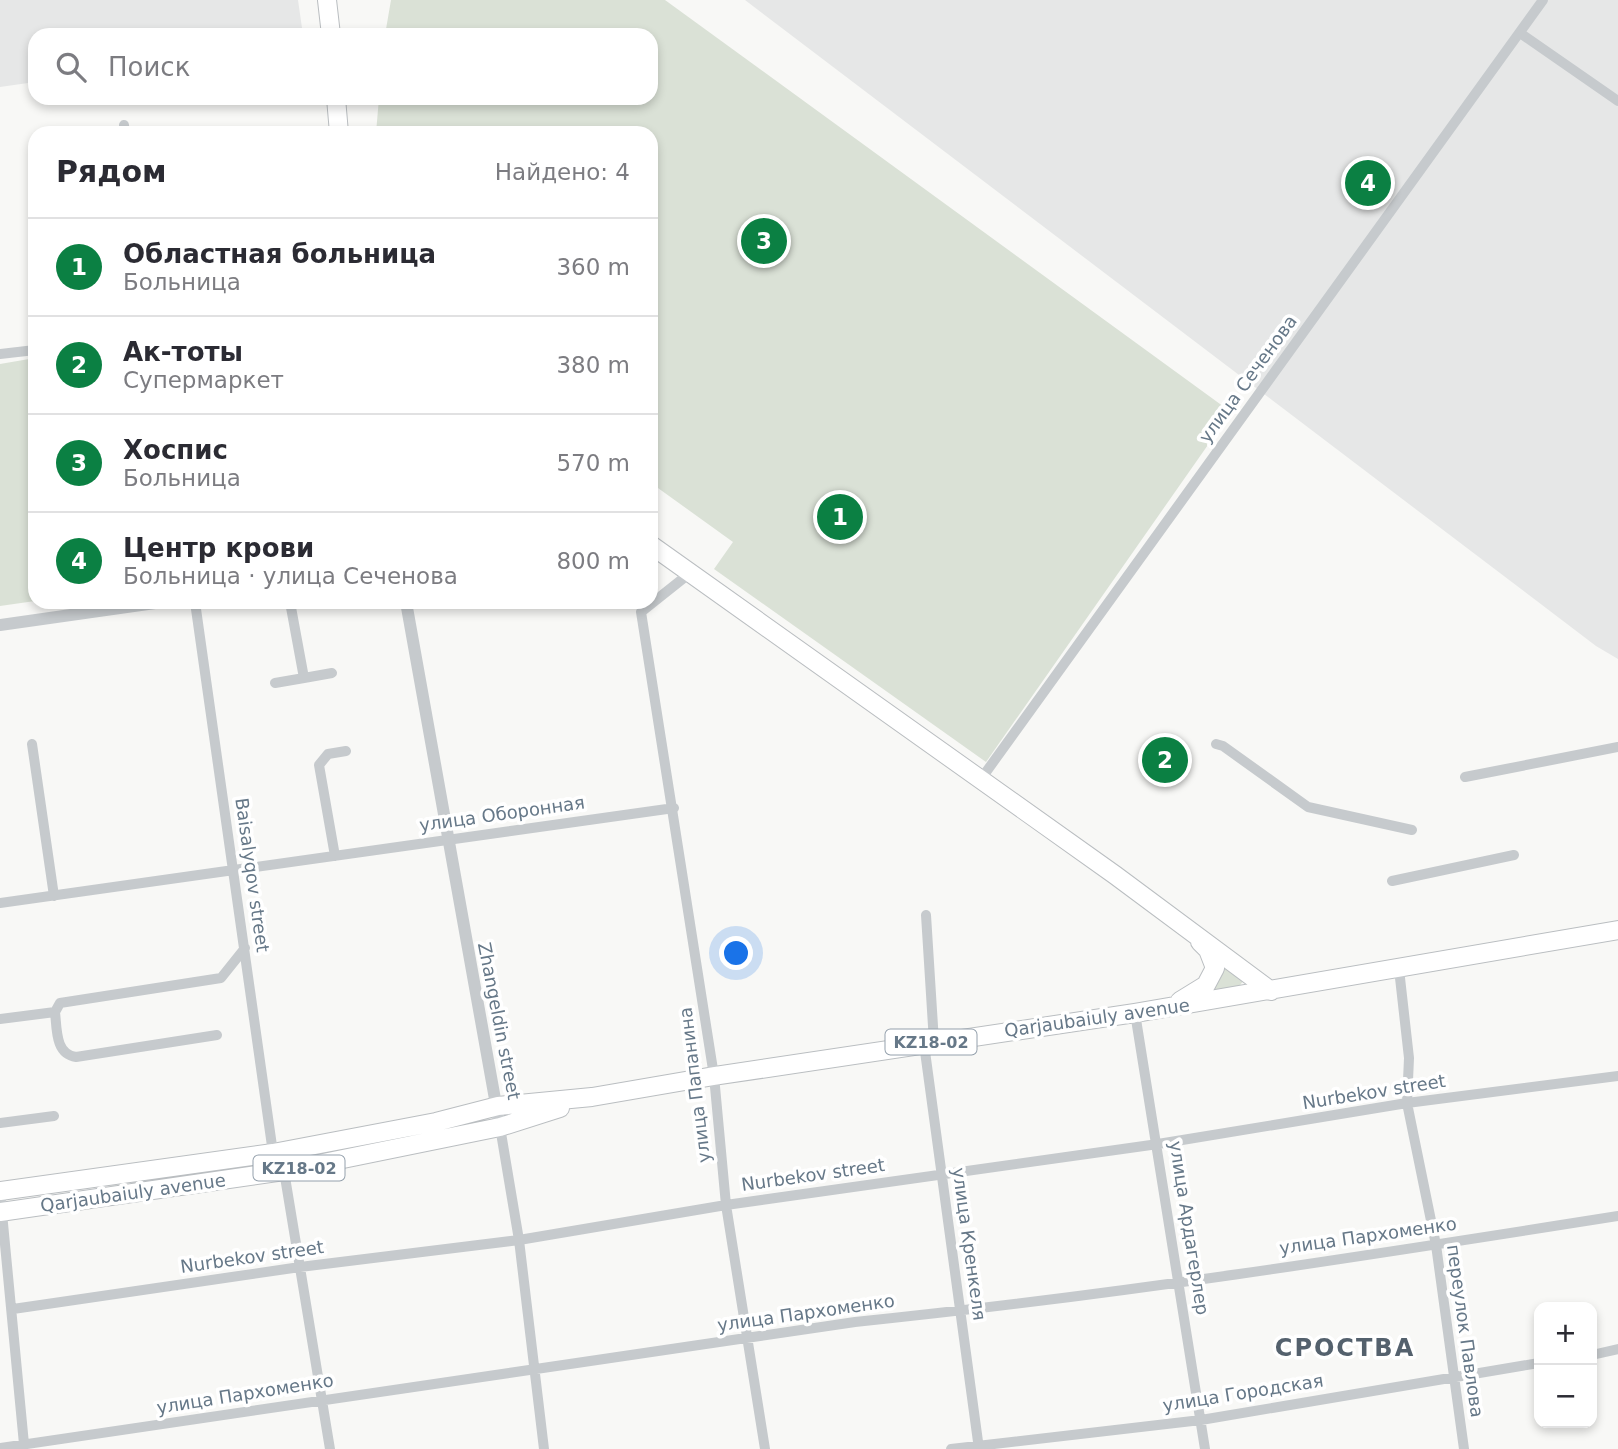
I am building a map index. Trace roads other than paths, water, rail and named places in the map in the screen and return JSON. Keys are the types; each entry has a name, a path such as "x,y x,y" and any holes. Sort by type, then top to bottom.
{"highway":[{"path":"327,0 330,28"},
{"path":"337,105 338,126"},
{"path":"658,550 981,779 1271,991"},
{"name":"KZ18-02","path":"1591,933 1618,922"},
{"path":"1143,1012 1187,999 1206,985 1215,968 1208,950 1182,925"},
{"name":"KZ18-02","path":"1271,991 1618,930"},
{"path":"1242,970 1280,984 1324,983"},
{"name":"Qarjaubaiuly avenue","path":"0,1192 273,1153 436,1122 498,1106 592,1097 1271,991"},
{"name":"Qarjaubaiuly avenue","path":"2,1212 284,1171 500,1127 592,1097"}],"street":[{"name":"улица Сеченова","path":"981,779 1543,0"},
{"path":"1520,33 1618,101"},
{"path":"0,354 28,351"},
{"name":"улица Папанина","path":"658,598 690,573"},
{"path":"0,625 113,609"},
{"name":"Baisalyqov street","path":"196,609 273,1153"},
{"path":"291,609 304,678"},
{"name":"Zhangeldin street","path":"408,609 498,1106 519,1240 544,1449"},
{"name":"улица Папанина","path":"645,609 641,612 674,808 714,1076 726,1205 765,1449"},
{"path":"275,683 332,673"},
{"path":"32,744 54,896"},
{"path":"1216,744 1223,746 1308,807 1412,830"},
{"path":"1465,776 1618,747"},
{"path":"335,856 319,765 328,754 346,751"},
{"name":"улица Оборонная","path":"0,903 674,808"},
{"path":"1392,881 1514,855"},
{"name":"улица Кренкеля","path":"926,915 929,1043 940,1174 979,1447"},
{"path":"217,1035 67,1056 61,1049 55,1012 60,1003 221,978 245,948"},
{"name":"переулок Павлова","path":"1399,969 1409,1058 1407,1103 1436,1245 1464,1449"},
{"path":"0,1019 55,1012"},
{"name":"улица Ардагерлер","path":"1143,1012 1158,1144 1205,1449"},
{"name":"Nurbekov street","path":"13,1309 300,1267 519,1240 726,1205 1158,1144 1407,1103 1618,1076"},
{"path":"0,1123 54,1116"},
{"path":"284,1171 330,1449"},
{"path":"0,1192 3,1252 30,1446"},
{"name":"улица Пархоменко","path":"0,1448 30,1446 323,1399 855,1322 961,1311 1436,1245 1618,1216"},
{"path":"1597,1354 1618,1349"},
{"name":"улица Городская","path":"951,1449 1201,1420 1452,1375 1534,1364"}],"place":[{"name":"Центр крови","path":"1368,183"},
{"name":"Хоспис","path":"764,241"},
{"name":"Областная больница","path":"840,517"},
{"name":"Ак-тоты","path":"1165,760"}],"district":[{"name":"СРОСТВА","path":"1345,1348"}]}
